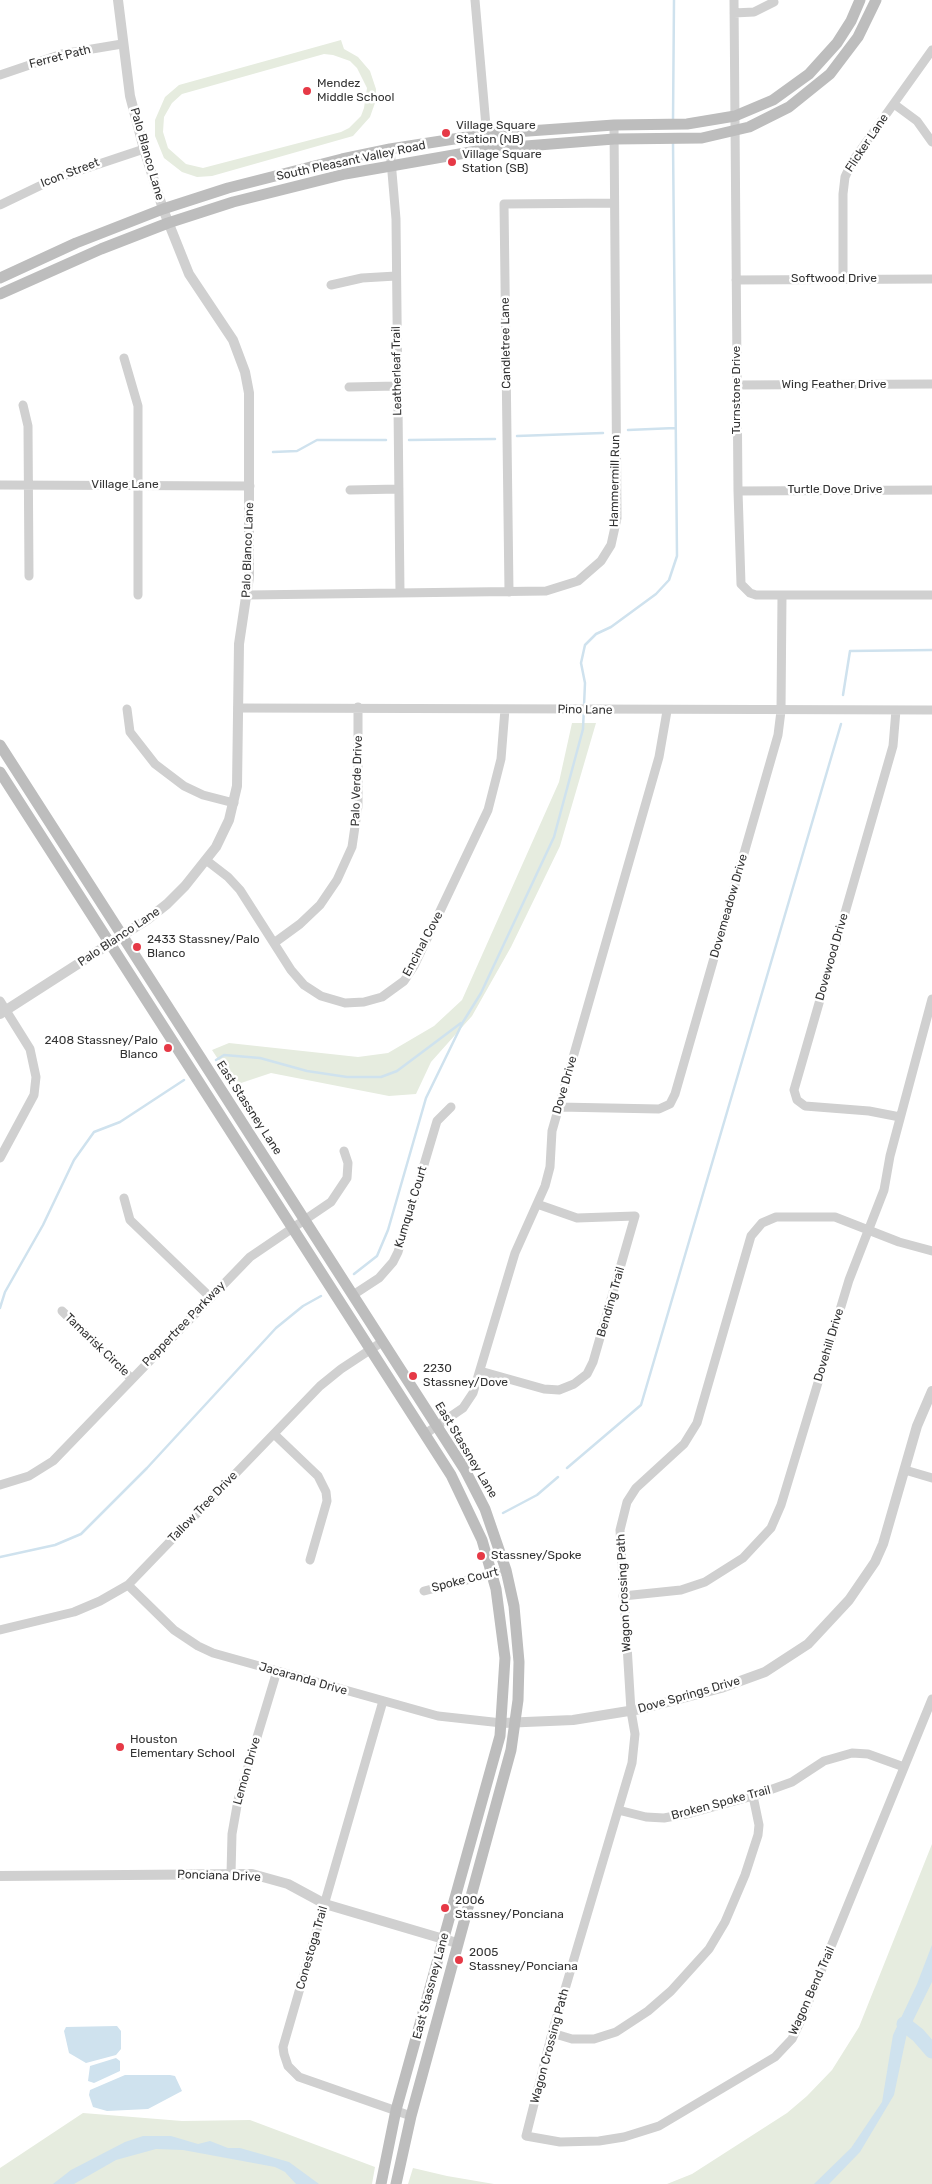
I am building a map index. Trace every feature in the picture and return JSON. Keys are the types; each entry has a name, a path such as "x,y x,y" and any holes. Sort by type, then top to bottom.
{"main road":[{"name":"South Pleasant Valley Road","path":"0,278 76,243 163,209 296,170 390,149 486,134 614,124 682,124 735,116 773,100 809,74 836,43 851,21 860,0"},
{"name":"South Pleasant Valley Road","path":"0,294 102,249 168,224 298,185 392,164 488,149 614,139 682,139 735,131 768,119 815,88 851,48 864,27 876,0"},
{"name":"East Stassney Lane","path":"0,744 437,1426 486,1509 506,1570 514,1606 518,1644 518,1700 515,1723 505,1777 410,2116 396,2184"},
{"name":"East Stassney Lane","path":"0,772 451,1475 482,1540 492,1574 504,1640 502,1723 491,1774 442,1939 396,2110 381,2184"}],"street":[{"name":"Palo Blanco Lane","path":"3,1012 123,936 167,904 206,860 224,833 234,802 238,768 240,630 248,595 249,393 240,356 224,325 189,274 163,209 130,96 118,0"},
{"path":"475,0 488,149"},
{"name":"Turnstone Drive","path":"734,0 738,491 741,584 745,589 756,595 932,595"},
{"path":"734,13 754,12 774,2"},
{"name":"Ferret Path","path":"0,76 62,54 122,44"},
{"name":"Flicker Lane","path":"843,279 843,194 845,177 852,162 932,50"},
{"path":"894,104 916,121 932,142"},
{"name":"Hammermill Run","path":"248,595 546,591 578,581 601,560 614,537 617,518 614,124"},
{"name":"Icon Street","path":"0,205 54,179 144,148"},
{"name":"Leatherleaf Trail","path":"390,149 396,218 400,593"},
{"name":"Candletree Lane","path":"508,592 504,204 614,203"},
{"path":"331,285 362,278 396,276"},
{"name":"Softwood Drive","path":"736,280 932,279"},
{"path":"124,358 138,406 138,595"},
{"name":"Wing Feather Drive","path":"737,385 932,384"},
{"path":"349,387 397,386"},
{"path":"23,405 28,426 29,576"},
{"name":"Village Lane","path":"0,485 250,486"},
{"path":"350,490 399,489"},
{"name":"Turtle Dove Drive","path":"738,491 932,490"},
{"name":"Dovemeadow Drive","path":"559,1107 659,1109 670,1104 778,735 781,711 782,596"},
{"name":"Pino Lane","path":"238,708 358,707 667,711 932,710"},
{"name":"Palo Verde Drive","path":"274,943 300,924 320,905 337,880 352,847 358,806 358,707"},
{"path":"127,709 130,732 155,764 184,786 203,794 234,802"},
{"name":"Encinal Cove","path":"206,860 234,883 304,985 328,1000 345,1003 364,1002 382,997 404,981 414,966 488,810 502,759 505,709"},
{"name":"Dovewood Drive","path":"896,710 895,734 889,760 794,1090 797,1100 805,1106 868,1111 900,1116"},
{"name":"Dove Drive","path":"425,1434 463,1408 473,1393 515,1253 546,1186 550,1167 552,1130 659,757 667,711"},
{"name":"Dovehill Drive","path":"623,1596 681,1590 705,1582 743,1558 771,1528 781,1505 848,1280 884,1190 900,1116 932,999"},
{"path":"0,1001 3,1012 30,1049 36,1078 34,1095 0,1158"},
{"name":"Kumquat Court","path":"350,1291 379,1278 393,1262 398,1252 437,1120 451,1107"},
{"name":"Peppertree Parkway","path":"1,1483 29,1476 53,1461 210,1296 250,1257 326,1206 345,1184 348,1173 344,1151"},
{"path":"124,1198 130,1220 210,1296"},
{"name":"Bending Trail","path":"480,1371 544,1389 559,1390 574,1384 587,1374 593,1362 636,1216 577,1218 537,1204"},
{"name":"Wagon Crossing Path","path":"526,2136 552,2033 618,1810 634,1749 620,1530 627,1502 636,1488 684,1444 697,1423 751,1236 762,1223 776,1217 835,1217 899,1242 932,1251"},
{"name":"Tamarisk Circle","path":"62,1312 132,1379"},
{"name":"Tallow Tree Drive","path":"0,1630 74,1612 100,1601 128,1585 330,1377 382,1342"},
{"name":"Dove Springs Drive","path":"502,1723 573,1720 631,1711 721,1688 765,1672 808,1644 849,1600 884,1544 917,1426 932,1391"},
{"path":"274,1434 318,1476 326,1492 327,1502 310,1560"},
{"path":"905,1470 932,1478"},
{"name":"Spoke Court","path":"424,1590 506,1570"},
{"name":"Jacaranda Drive","path":"128,1585 174,1630 198,1646 277,1672 438,1716 502,1723"},
{"name":"Lemon Drive","path":"231,1874 232,1834 238,1800 277,1672"},
{"name":"Wagon Bend Trail","path":"526,2136 560,2142 599,2141 624,2137 659,2126 775,2057 792,2039 802,2020 932,1698"},
{"name":"Conestoga Trail","path":"383,1701 284,2048 285,2061 291,2071 299,2077 410,2116"},
{"name":"Broken Spoke Trail","path":"618,1810 646,1817 664,1818 753,1796 792,1782 819,1764 836,1756 852,1753 868,1754 904,1767"},
{"path":"552,2033 572,2039 594,2039 616,2032 648,2011 671,1991 709,1949 725,1922 745,1875 758,1835 759,1825 753,1796"},
{"name":"Ponciana Drive","path":"0,1876 252,1874 280,1881 325,1904 457,1943"}],"shaded area":[{"path":"341,40 344,49 358,57 370,71 376,89 376,100 370,117 353,136 212,176 197,177 182,172 164,158 155,136 155,120 165,97 179,85","holes":["324,54 350,61 357,68 367,88 361,116 349,128 341,132 203,168 186,164 168,148 163,132 164,117 172,103 182,94"]},
{"path":"572,723 596,723 560,846 511,947 472,1016 431,1062 416,1094 389,1096 271,1073 235,1085 212,1050 229,1043 358,1057 388,1053 434,1026 462,1000 559,782"},
{"path":"932,1844 932,2184 667,2184 692,2174 787,2113 807,2096 832,2070 859,2027"},
{"path":"83,2113 182,2121 250,2120 375,2167 372,2184 0,2184 0,2168"},
{"path":"413,2168 447,2176 494,2184 408,2184"}],"water":[{"path":"932,1945 932,1982 907,2033 894,2095 860,2152 829,2184 814,2184 851,2148 882,2102 893,2035 917,1984"},
{"path":"117,2026 121,2031 121,2049 116,2055 86,2063 69,2053 64,2031 66,2027"},
{"path":"116,2058 120,2061 120,2071 94,2083 88,2081 90,2066"},
{"path":"125,2075 175,2076 182,2091 148,2109 107,2111 93,2107 89,2095 90,2090"},
{"path":"143,2136 171,2136 198,2144 210,2141 228,2148 240,2148 289,2162 319,2184 296,2184 285,2172 275,2167 183,2150 156,2149 116,2160 74,2184 53,2184 71,2170 125,2142"}],"waterway":[{"path":"673,121 674,0"},
{"path":"354,1274 377,1256 388,1230 426,1098 463,1022 481,993 554,837 583,729 585,683 581,663 585,645 596,634 611,627 656,594 669,580 677,556 673,142"},
{"path":"628,430 675,428"},
{"path":"517,436 603,433"},
{"path":"409,440 495,439"},
{"path":"273,452 297,451 317,440 386,440"},
{"path":"843,695 850,651 932,650"},
{"path":"567,1468 641,1405 841,724"},
{"path":"216,1060 224,1055 260,1058 307,1071 347,1077 381,1077 397,1071 461,1023"},
{"path":"0,1308 5,1292 43,1225 74,1160 94,1132 120,1122 184,1080"},
{"path":"0,1557 55,1545 81,1534 147,1468 276,1328 303,1306 321,1296"},
{"path":"503,1513 537,1495 558,1477"},
{"path":"904,2024 918,2035 932,2051"}],"place":[{"name":"Mendez Middle School","path":"307,91"},
{"name":"Village Square Station (NB)","path":"446,133"},
{"name":"Village Square Station (SB)","path":"452,162"},
{"name":"2433 Stassney/Palo Blanco","path":"137,947"},
{"name":"2408 Stassney/Palo Blanco","path":"168,1048"},
{"name":"2230 Stassney/Dove","path":"413,1376"},
{"name":"Stassney/Spoke","path":"481,1556"},
{"name":"Houston Elementary School","path":"120,1747"},
{"name":"2006 Stassney/Ponciana","path":"445,1908"},
{"name":"2005 Stassney/Ponciana","path":"459,1960"}]}
